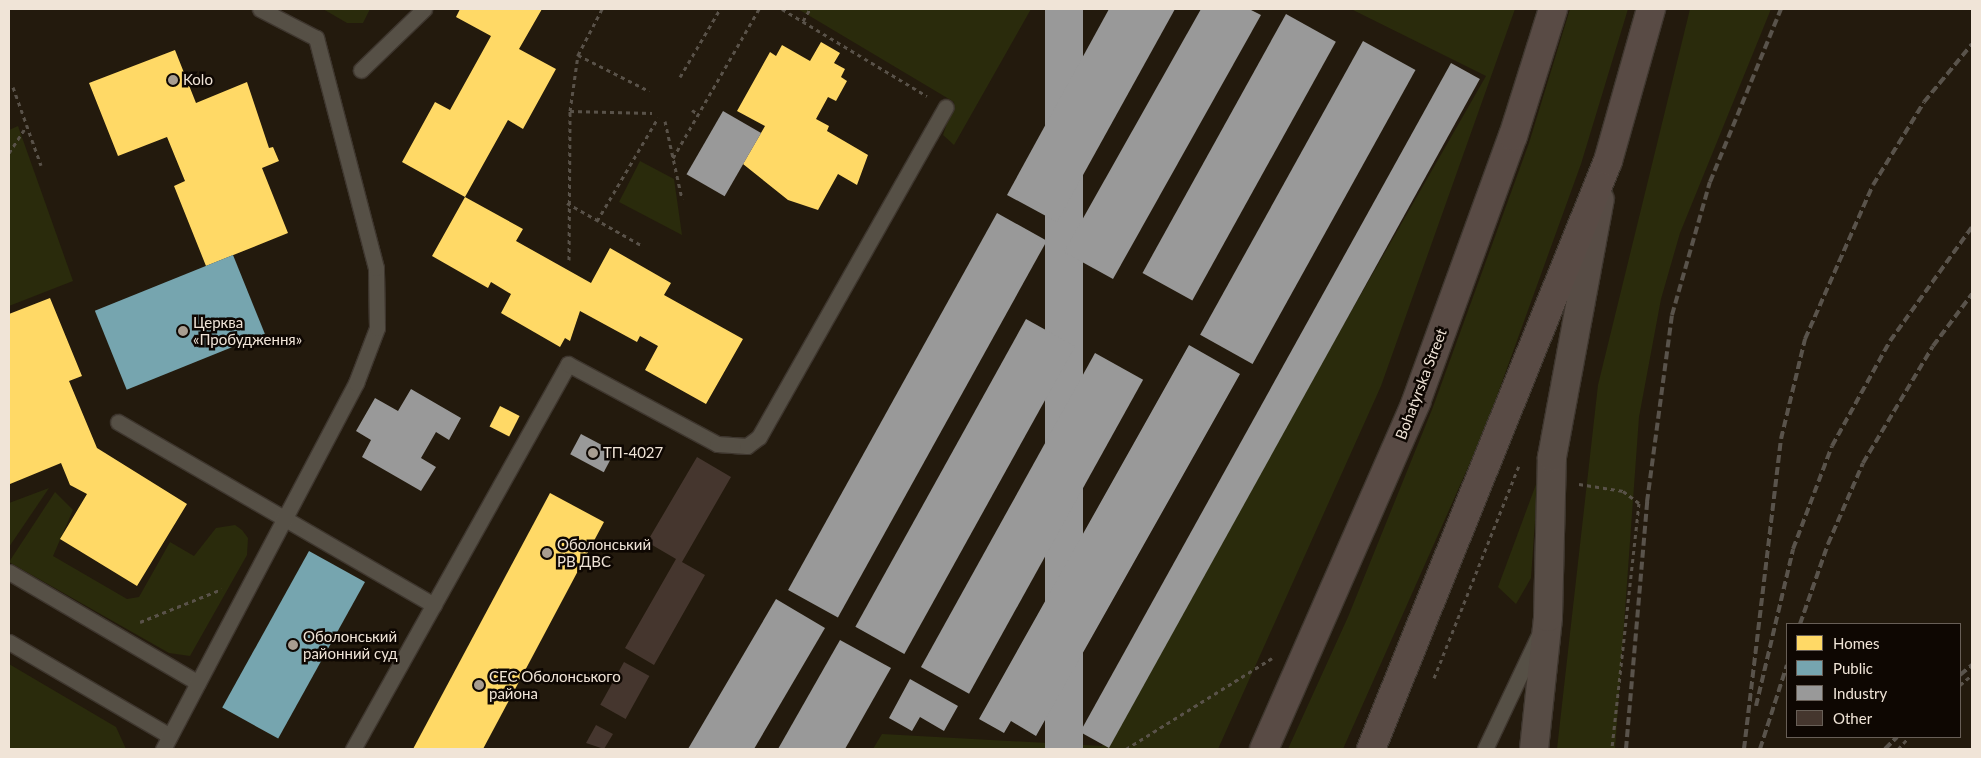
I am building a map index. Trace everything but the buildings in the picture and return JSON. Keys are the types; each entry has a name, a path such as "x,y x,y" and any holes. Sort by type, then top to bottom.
{"main road":[{"name":"Bohatyrska Street","path":"1264,749 1416,402 1513,136 1553,9"},
{"path":"1534,749 1548,617 1552,457 1608,161 1651,9"},
{"path":"1371,749 1608,161"}],"lane":[{"path":"163,749 356,383 374,337 376,268 316,38 260,9"},
{"path":"361,70 424,9"},
{"path":"353,749 568,364 717,444 747,446 759,437 946,107"},
{"path":"118,422 434,605"},
{"path":"9,572 198,682"},
{"path":"1485,749 1548,617"},
{"path":"9,642 170,736"}],"path":[{"path":"569,260 567,203 570,111 578,55 602,9"},
{"path":"680,77 720,9"},
{"path":"673,158 759,9"},
{"path":"782,9 946,107"},
{"path":"803,21 810,9"},
{"path":"578,55 649,91"},
{"path":"13,86 41,165"},
{"path":"692,110 698,114"},
{"path":"570,111 652,113"},
{"path":"597,221 658,118"},
{"path":"665,121 682,199"},
{"path":"9,153 27,125"},
{"path":"567,203 641,245"},
{"path":"1430,687 1521,460"},
{"path":"1576,483 1623,491 1639,503 1612,749"},
{"path":"113,633 255,575"},
{"path":"1126,749 1272,658"},
{"path":"1961,684 1972,675"},
{"path":"1898,749 1908,738"}],"shaded area":[{"path":"323,9 370,9 363,23 347,23"},
{"path":"798,9 1031,9 954,145 943,135 954,102"},
{"path":"1351,9 1515,9 1381,386 1218,749 873,749 882,734 1102,746 1486,76"},
{"path":"1570,9 1628,9 1581,164 1485,429 1343,749 1288,749 1348,617 1433,407 1529,143"},
{"path":"1690,9 1771,9 1680,233 1661,299 1639,417 1615,749 1557,749 1598,385"},
{"path":"18,126 73,281 9,306 9,130"},
{"path":"640,161 674,179 682,235 619,202"},
{"path":"1538,479 1531,578 1516,604 1498,587"},
{"path":"49,488 9,547 9,503"},
{"path":"55,492 73,510 53,556 127,599 139,597 170,542 194,556 216,528 235,525 242,530 248,538 247,555 190,656 169,653 9,562"},
{"path":"9,664 116,727 126,749 9,749"}],"railway":[{"path":"1626,749 1647,502 1672,315 1710,182 1781,9"},
{"path":"1744,749 1781,439 1805,339 1873,185 1924,102 1972,44"},
{"path":"1756,706 1793,549 1832,446 1890,341 1972,227"},
{"path":"1800,623 1828,544 1863,463 1933,346 1972,294"},
{"path":"1961,674 1972,665"},
{"path":"1760,749 1786,668"},
{"path":"1885,749 1896,738"}],"place":[{"name":"Kolo","path":"173,80"},
{"name":"Церква «Пробудження»","path":"183,331"},
{"name":"ТП-4027","path":"593,453"},
{"name":"Оболонський РВ ДВС","path":"547,553"},
{"name":"Оболонський районний суд","path":"293,645"},
{"name":"СЕС Оболонського района","path":"479,685"}]}
